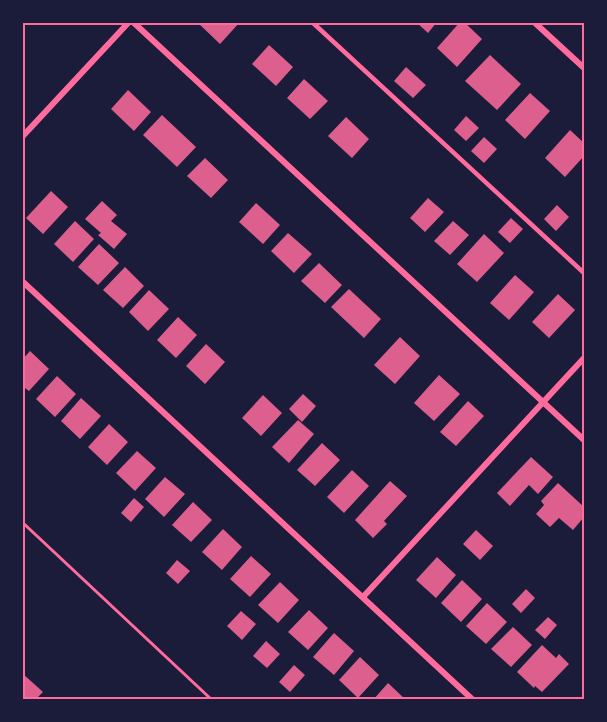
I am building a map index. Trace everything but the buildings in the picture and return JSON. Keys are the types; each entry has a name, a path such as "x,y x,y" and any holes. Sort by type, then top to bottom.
{"street":[{"path":"22,137 129,22"},
{"path":"133,22 585,440"},
{"path":"534,22 585,68"},
{"path":"22,281 473,699"},
{"path":"363,597 585,358"}],"lane":[{"path":"312,22 585,273"}],"path":[{"path":"22,522 212,699"}]}
